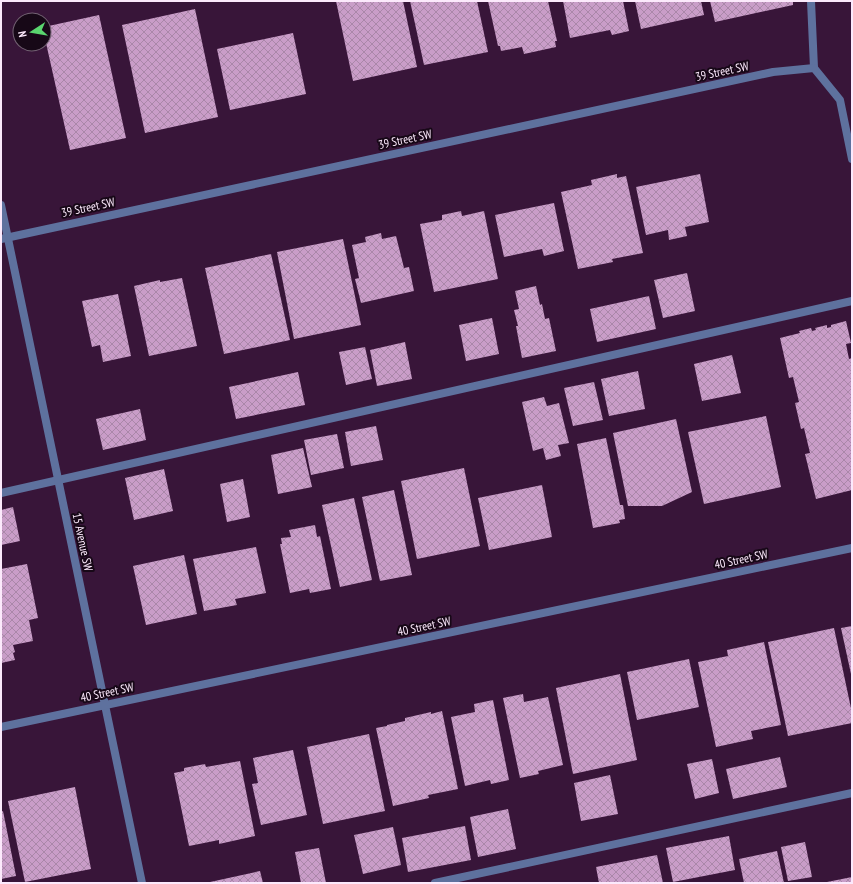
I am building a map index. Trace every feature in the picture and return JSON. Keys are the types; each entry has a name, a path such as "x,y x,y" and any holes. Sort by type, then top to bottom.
{"street":[{"path":"811,1 814,68 840,100 852,159"},
{"name":"39 Street SW","path":"4,238 773,72 814,68"},
{"name":"15 Avenue SW","path":"1,205 4,238 58,480 142,883"},
{"path":"1,493 852,301"},
{"name":"40 Street SW","path":"1,727 852,548"},
{"path":"435,883 852,793"}],"building":[{"path":"336,1 403,1 417,67 353,81"},
{"path":"410,1 477,1 488,52 424,65"},
{"path":"488,1 548,1 557,41 555,41 556,47 524,54 522,47 501,51 500,46 498,46"},
{"path":"563,1 623,1 629,31 612,35 610,30 570,38"},
{"path":"635,1 701,1 704,15 641,29"},
{"path":"710,1 793,1 793,5 715,22"},
{"path":"195,9 218,117 145,133 122,25"},
{"path":"99,15 126,138 70,150 48,52 52,52 52,25"},
{"path":"293,33 306,94 230,110 217,49"},
{"path":"617,174 617,178 626,176 643,253 612,259 613,262 578,269 561,192 592,185 591,180"},
{"path":"700,174 709,222 685,227 687,236 669,240 668,230 646,235 636,187"},
{"path":"554,203 564,251 544,256 542,249 504,257 495,215"},
{"path":"461,211 462,216 484,211 498,279 434,292 420,224 442,220 442,215"},
{"path":"381,233 382,239 396,236 404,268 409,267 414,291 361,303 355,279 359,278 352,245 366,242 365,237"},
{"path":"343,239 361,325 294,339 277,252"},
{"path":"271,254 290,340 224,354 205,268"},
{"path":"687,273 695,311 663,318 654,280"},
{"path":"182,278 197,346 149,356 134,286 160,280 160,282"},
{"path":"536,286 545,319 549,318 556,351 522,358 516,326 518,326 514,310 519,309 515,291"},
{"path":"118,294 131,356 103,362 100,345 92,347 82,301"},
{"path":"649,296 656,329 597,342 590,309"},
{"path":"492,318 499,354 466,361 459,325"},
{"path":"846,321 851,343 846,344 849,359 852,358 852,490 816,499 805,454 810,453 804,428 801,429 795,403 799,402 793,377 789,378 780,338 800,333 799,331 811,328 812,331 816,330 815,328 827,325 827,328 831,327 831,325"},
{"path":"405,342 412,379 377,386 370,350"},
{"path":"365,347 372,379 346,385 339,352"},
{"path":"732,355 741,393 702,401 694,364"},
{"path":"638,371 645,409 609,416 601,379"},
{"path":"298,372 305,405 236,419 229,387"},
{"path":"594,382 603,420 573,426 564,388"},
{"path":"544,397 547,406 559,403 569,443 558,445 561,456 546,460 543,448 533,451 522,402"},
{"path":"140,409 146,440 103,450 96,419"},
{"path":"766,416 781,487 704,504 688,432"},
{"path":"676,419 692,492 662,506 628,506 613,433"},
{"path":"376,426 383,460 351,466 345,432"},
{"path":"337,434 344,468 311,475 304,440"},
{"path":"606,438 620,505 623,505 625,519 619,520 620,523 593,528 577,444"},
{"path":"303,448 312,487 278,494 271,455"},
{"path":"464,468 480,546 417,559 401,481"},
{"path":"164,469 173,511 134,520 125,478"},
{"path":"243,479 250,517 227,522 220,484"},
{"path":"542,485 552,537 489,550 478,498"},
{"path":"394,490 412,575 380,581 362,497"},
{"path":"354,498 372,580 340,587 322,505"},
{"path":"13,507 20,541 1,545 1,510"},
{"path":"315,525 317,537 320,536 331,589 310,593 309,589 290,593 280,544 282,544 281,538 291,537 289,530"},
{"path":"256,547 266,593 235,599 237,605 204,611 193,559"},
{"path":"184,555 197,614 146,625 133,566"},
{"path":"27,564 38,618 29,620 33,641 13,645 15,660 1,663 1,569"},
{"path":"852,626 852,674 851,674 841,628"},
{"path":"834,628 852,713 852,723 788,736 768,642"},
{"path":"764,642 781,725 751,731 753,739 716,747 698,662 728,656 727,650"},
{"path":"689,659 699,707 637,720 627,672"},
{"path":"620,674 637,760 573,774 556,688"},
{"path":"523,694 524,702 548,697 563,765 538,771 539,774 520,778 503,698"},
{"path":"493,700 509,780 491,784 490,780 465,786 451,717 475,712 474,704"},
{"path":"442,711 458,789 428,795 429,798 393,806 376,728 405,721 405,718"},
{"path":"369,734 385,811 323,824 307,747"},
{"path":"293,750 307,815 261,825 252,784 258,783 253,758"},
{"path":"780,757 787,787 733,799 726,769"},
{"path":"712,759 719,793 695,799 687,764"},
{"path":"240,761 255,836 219,844 219,840 189,846 174,773 184,771 184,768 205,764 206,767"},
{"path":"610,775 618,814 581,821 574,783"},
{"path":"75,787 91,869 25,882 8,801"},
{"path":"508,809 516,849 478,857 470,817"},
{"path":"3,811 16,876 1,879 1,812"},
{"path":"465,826 471,860 408,872 402,838"},
{"path":"393,827 401,865 363,874 354,835"},
{"path":"729,836 735,870 673,882 666,848"},
{"path":"805,842 812,877 788,881 781,847"},
{"path":"319,848 326,883 301,883 295,852"},
{"path":"777,851 784,883 744,883 739,859"},
{"path":"657,855 663,883 599,883 596,867"},
{"path":"260,871 263,883 210,883 210,882"},
{"path":"852,877 852,883 827,883 827,882"}]}
